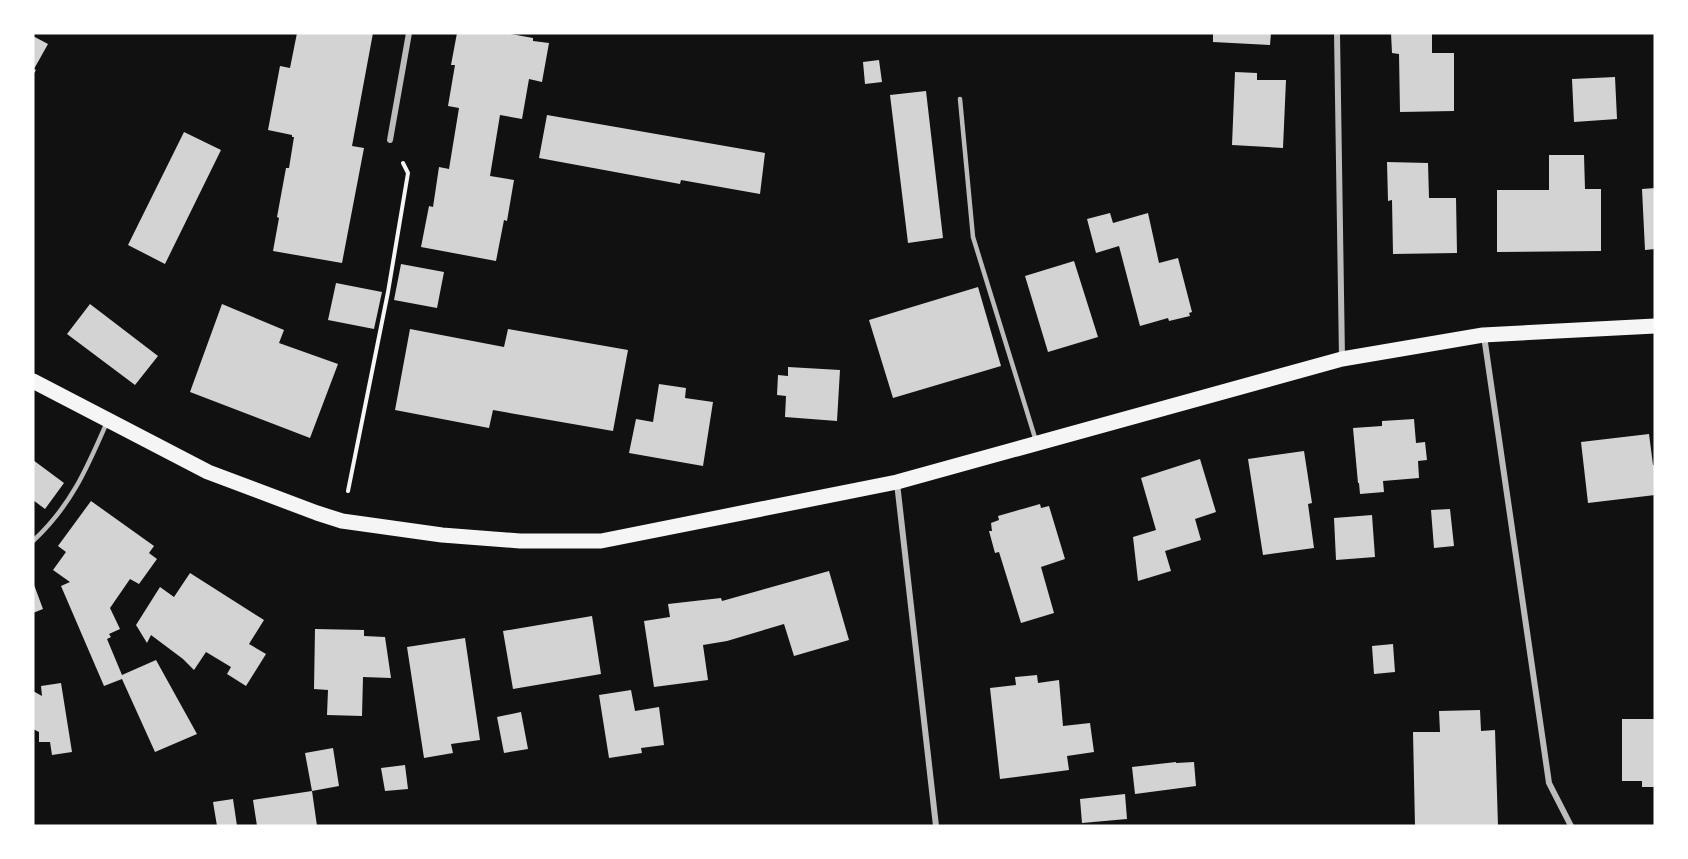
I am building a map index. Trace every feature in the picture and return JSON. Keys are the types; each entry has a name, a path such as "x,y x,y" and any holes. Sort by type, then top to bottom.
{"main road":[{"path":"33,381 208,472 342,521 442,535 520,540 601,540 897,482 1342,359 1484,335 1655,326"}],"street":[{"path":"390,140 409,33"},
{"path":"1337,33 1342,359"},
{"path":"1484,335 1549,783 1571,826"},
{"path":"897,482 936,826"}],"lane":[{"path":"960,99 974,237 1036,444"},
{"path":"33,541 64,509 76,490 108,419"}],"path":[{"path":"342,521 388,292 408,172 390,140"}],"building":[{"path":"297,33 373,33 352,146 364,148 342,263 273,251 286,168 289,168 294,137 268,130 280,66 290,68"},
{"path":"457,33 511,33 533,38 533,41 549,43 542,82 529,79 522,119 500,115 490,176 514,180 507,221 504,220 496,261 421,247 429,206 433,207 439,167 449,169 459,108 448,106 455,65 451,65"},
{"path":"1213,33 1271,33 1270,45 1213,42"},
{"path":"1391,33 1432,33 1432,53 1454,53 1454,111 1400,112 1399,54 1392,53"},
{"path":"33,36 48,44 33,75"},
{"path":"879,60 882,82 865,84 863,62"},
{"path":"1235,72 1257,73 1257,80 1286,80 1283,148 1232,145"},
{"path":"1615,77 1617,119 1574,122 1572,79"},
{"path":"926,91 943,238 908,243 890,95"},
{"path":"547,115 765,153 760,194 681,180 680,184 539,158"},
{"path":"184,132 221,150 165,264 128,245"},
{"path":"1549,155 1584,155 1585,189 1601,189 1601,251 1497,252 1497,190 1549,190"},
{"path":"1387,162 1428,163 1429,198 1456,198 1457,253 1393,254 1392,200 1388,201"},
{"path":"1655,188 1655,249 1645,250 1642,189"},
{"path":"1110,213 1113,223 1148,213 1159,263 1178,258 1192,312 1189,313 1190,316 1169,321 1168,318 1140,326 1119,246 1096,253 1087,219"},
{"path":"1074,261 1098,337 1048,352 1025,276"},
{"path":"401,264 444,272 437,308 394,300"},
{"path":"336,283 382,292 374,329 328,320"},
{"path":"978,287 1001,366 893,398 869,320"},
{"path":"90,304 158,356 135,385 67,334"},
{"path":"222,304 284,330 279,343 338,364 310,438 190,392"},
{"path":"410,329 504,347 508,329 628,350 613,431 493,410 489,428 395,410"},
{"path":"788,367 840,370 837,421 785,417 786,396 777,395 778,375 788,376"},
{"path":"659,384 686,388 685,398 713,402 703,466 629,453 636,419 653,422"},
{"path":"1414,419 1416,443 1425,442 1427,460 1418,461 1419,478 1383,481 1384,492 1360,494 1353,428 1382,426 1382,421"},
{"path":"1649,434 1653,465 1655,465 1655,495 1588,503 1581,442"},
{"path":"1304,451 1312,503 1308,504 1314,548 1263,555 1248,459"},
{"path":"1200,459 1216,512 1195,519 1201,540 1165,551 1171,571 1138,581 1133,537 1156,530 1141,478"},
{"path":"33,460 64,483 45,509 33,500"},
{"path":"91,501 154,546 149,553 157,559 139,584 130,579 110,608 120,629 109,634 111,637 107,639 122,675 156,660 197,734 155,752 122,679 104,686 61,586 70,582 53,570 66,552 58,546"},
{"path":"1040,504 1041,508 1049,506 1065,559 1041,567 1054,613 1021,623 999,552 995,553 989,531 992,531 991,523 999,520 998,516"},
{"path":"1450,509 1454,546 1434,548 1431,510"},
{"path":"1372,515 1375,557 1336,560 1334,518"},
{"path":"829,571 849,640 794,656 784,624 727,641 703,645 708,680 654,687 644,621 670,617 668,604 721,598 722,601"},
{"path":"190,573 264,620 249,644 266,654 246,686 227,674 231,667 206,652 194,670 151,635 147,643 136,625 160,587 174,597"},
{"path":"33,582 43,609 33,613"},
{"path":"592,616 601,674 513,689 503,631"},
{"path":"315,629 364,630 364,636 385,637 391,678 363,677 362,716 327,715 328,690 314,689"},
{"path":"465,638 480,740 451,744 453,753 424,758 407,647"},
{"path":"1393,644 1395,672 1374,674 1372,646"},
{"path":"1037,675 1038,683 1059,680 1063,726 1090,723 1094,752 1067,756 1069,770 1000,779 990,688 1016,685 1015,677"},
{"path":"61,683 72,752 52,755 50,742 39,742 39,732 33,729 33,691 42,696 41,686"},
{"path":"631,690 635,711 659,707 664,745 641,748 642,753 609,758 599,695"},
{"path":"1480,710 1481,731 1495,730 1498,826 1415,826 1413,732 1440,732 1439,711"},
{"path":"521,712 528,749 504,753 497,717"},
{"path":"1622,719 1655,719 1655,787 1642,787 1642,781 1622,781"},
{"path":"333,748 339,786 312,791 305,753"},
{"path":"1194,762 1196,786 1135,794 1132,767"},
{"path":"405,765 408,789 385,791 381,768"},
{"path":"312,791 317,826 257,826 253,800"},
{"path":"1125,794 1127,819 1082,823 1080,799"},
{"path":"233,799 237,826 217,826 213,802"}]}
